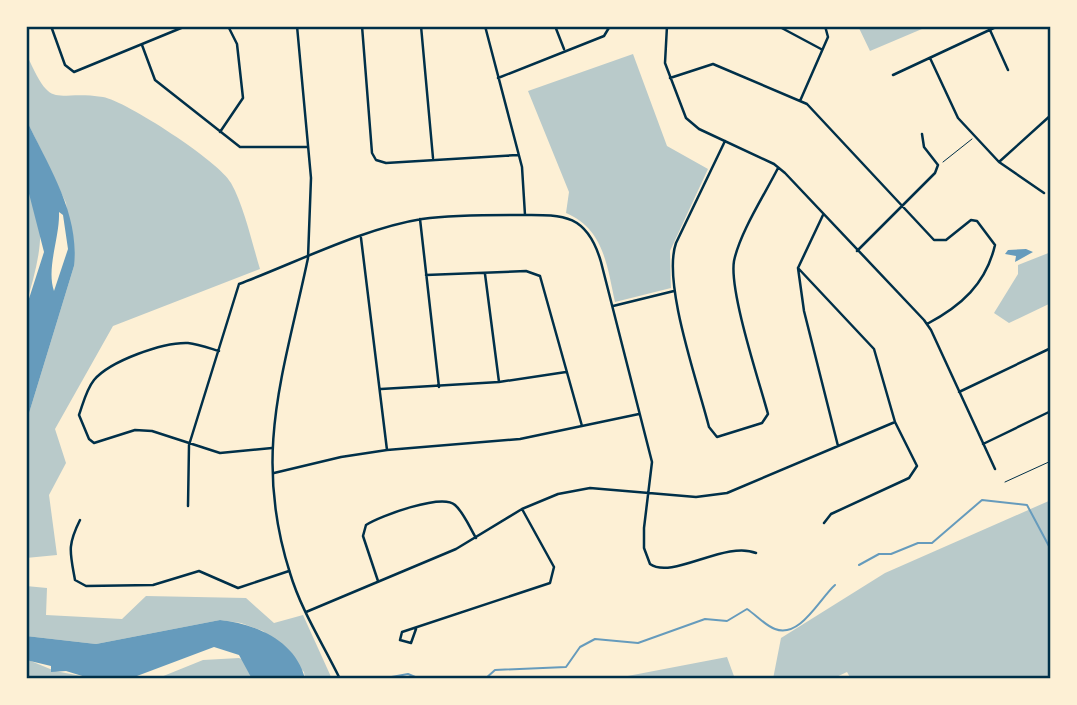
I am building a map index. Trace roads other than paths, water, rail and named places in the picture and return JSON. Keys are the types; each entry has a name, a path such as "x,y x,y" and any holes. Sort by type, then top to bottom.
{"street":[{"path":"51,26 65,65 74,72 186,26"},
{"path":"219,133 243,98 237,44 228,26"},
{"path":"298,26 312,201 308,258 274,412 273,501 289,571 306,612 341,679"},
{"path":"362,26 372,153 376,160 386,163 433,158 518,155"},
{"path":"421,26 433,158"},
{"path":"485,26 524,181 525,215"},
{"path":"555,26 565,50"},
{"path":"498,78 604,36 610,26"},
{"path":"667,26 665,64 686,118 699,129 778,167 927,324 995,469"},
{"path":"778,26 822,50"},
{"path":"800,101 828,37 825,26"},
{"path":"893,75 998,26"},
{"path":"990,30 1008,70"},
{"path":"142,45 155,80 219,133 248,149 309,147"},
{"path":"930,58 958,118 974,137 999,162 1044,193"},
{"path":"670,78 713,64 800,101 821,117 933,240 946,240 971,219 977,220 995,245 981,282 957,307 927,324"},
{"path":"999,162 1051,115"},
{"path":"857,251 935,173 938,165 923,147 922,134"},
{"path":"725,141 676,243 671,268 711,432 717,436 730,435 762,423 768,414 746,334 734,265 738,250 778,167"},
{"path":"823,214 798,268 804,311 838,446"},
{"path":"188,506 189,445 239,284 361,237 420,219 470,215 565,216 591,234 598,249 652,462 644,548 650,564 655,568 737,550 756,553"},
{"path":"420,219 439,387"},
{"path":"361,237 387,450"},
{"path":"798,268 874,349 895,422 916,462 914,474 831,514 824,523"},
{"path":"426,275 526,271 540,276 582,426"},
{"path":"485,274 499,382"},
{"path":"613,306 675,291"},
{"path":"219,351 196,344 175,344 155,348 119,363 94,380 79,415 89,439 94,443 135,430 152,431 220,453 272,448"},
{"path":"959,392 1051,348"},
{"path":"381,389 499,382 566,372"},
{"path":"983,444 1051,411"},
{"path":"272,474 341,457 387,450 520,439 639,414"},
{"path":"306,612 476,538 522,509 548,497 573,490 604,488 696,497 727,493 895,422"},
{"path":"378,582 363,536 364,528 374,520 445,501 457,507 476,538"},
{"path":"416,629 411,643 400,640 402,632 550,583 554,567 522,509"},
{"path":"80,520 69,541 75,580 86,586 153,585 199,572 238,588 289,571"}],"water":[{"path":"26,119 60,190 75,246 74,266 26,423 26,308 44,252 26,182","holes":["59,212 63,215 68,249 54,291 52,262"]},
{"path":"1026,249 1033,252 1015,262 1016,256 1005,254 1008,250"},
{"path":"220,620 260,630 273,637 293,654 305,679 252,679 239,655 214,647 129,679 92,679 66,671 51,672 51,666 26,660 26,636 96,644"}],"waterway":[{"path":"859,565 879,554 891,554 918,543 932,543 982,500 1027,505 1051,550"},
{"path":"485,679 495,670 566,667 580,647 595,639 638,643 705,619 727,621 747,609 772,628 784,631 809,616 835,585"},
{"path":"386,678 408,674 420,679"}]}
